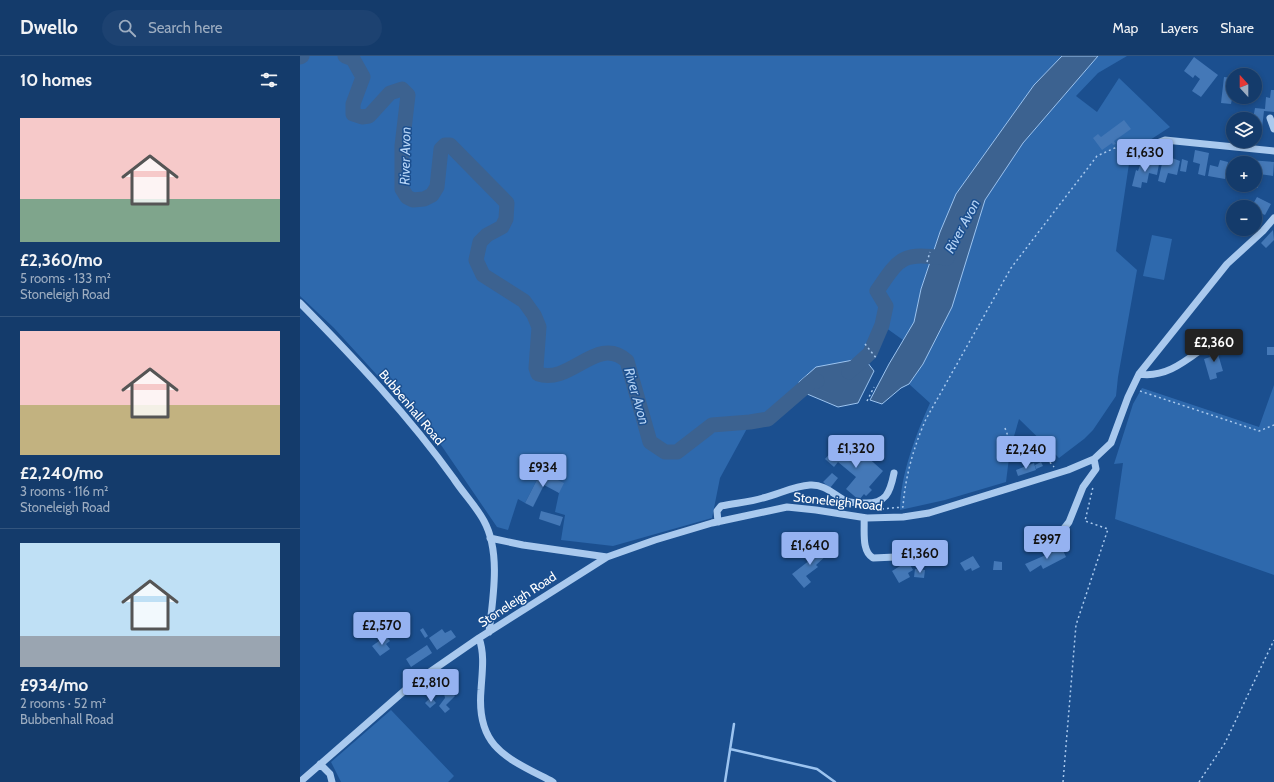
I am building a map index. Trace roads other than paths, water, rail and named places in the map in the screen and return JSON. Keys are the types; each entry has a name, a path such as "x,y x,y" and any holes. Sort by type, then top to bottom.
{"street":[{"path":"1270,118 1274,129"},
{"path":"1152,145 1165,140 1274,152"},
{"name":"Stoneleigh Road","path":"300,782 411,685 479,638 607,557 655,540 718,522 788,507 864,518 903,517 929,513 1059,472 1094,459 1111,443 1131,388 1139,374 1227,264 1263,231 1274,218"},
{"name":"Bubbenhall Road","path":"300,303 356,360 403,413 434,452 484,521 490,538 495,578 489,632"},
{"path":"1139,374 1151,376 1164,373 1202,349"},
{"path":"1047,550 1069,522 1083,487 1096,469 1094,459"},
{"path":"718,522 717,511 721,506 749,501 785,490 809,485 817,485 827,489 846,501 874,503 886,496 890,489 894,473"},
{"path":"864,518 865,549 868,555 873,558 918,556"},
{"path":"490,538 523,545 607,557"},
{"path":"479,638 483,653 480,707 484,731 491,742 501,752 519,764 553,782"},
{"path":"320,764 330,774 332,782"}],"water":[{"path":"1062,56 1098,56 1023,143 985,200 952,307 923,364 909,384 901,388 882,404 870,400 914,322 921,289 940,232 956,194 1034,85"},
{"path":"1211,330 1220,340 1216,344 1207,334"},
{"path":"864,358 874,371 858,403 838,407 800,391 799,382 816,367"}],"waterway":[{"name":"River Avon","path":"345,56 353,59 363,77 353,104 353,114 362,117 369,116 390,93 402,89 408,95 402,146 402,189 407,197 413,200 424,199 432,195 437,187 441,149 445,145 450,145 507,203 506,219 502,227 487,235 480,242 476,260 483,275 524,301 534,315 539,327 536,368 538,374 550,375 562,373 594,356 605,353 616,354 627,361 650,442 665,452 677,452 712,425 768,419 812,381 817,381"},
{"name":"River Avon","path":"849,372 870,353 882,325 886,306 877,291 892,270 904,259 921,256 947,258 950,252"},
{"path":"725,782 734,724"},
{"path":"730,749 817,769 835,782"}]}
